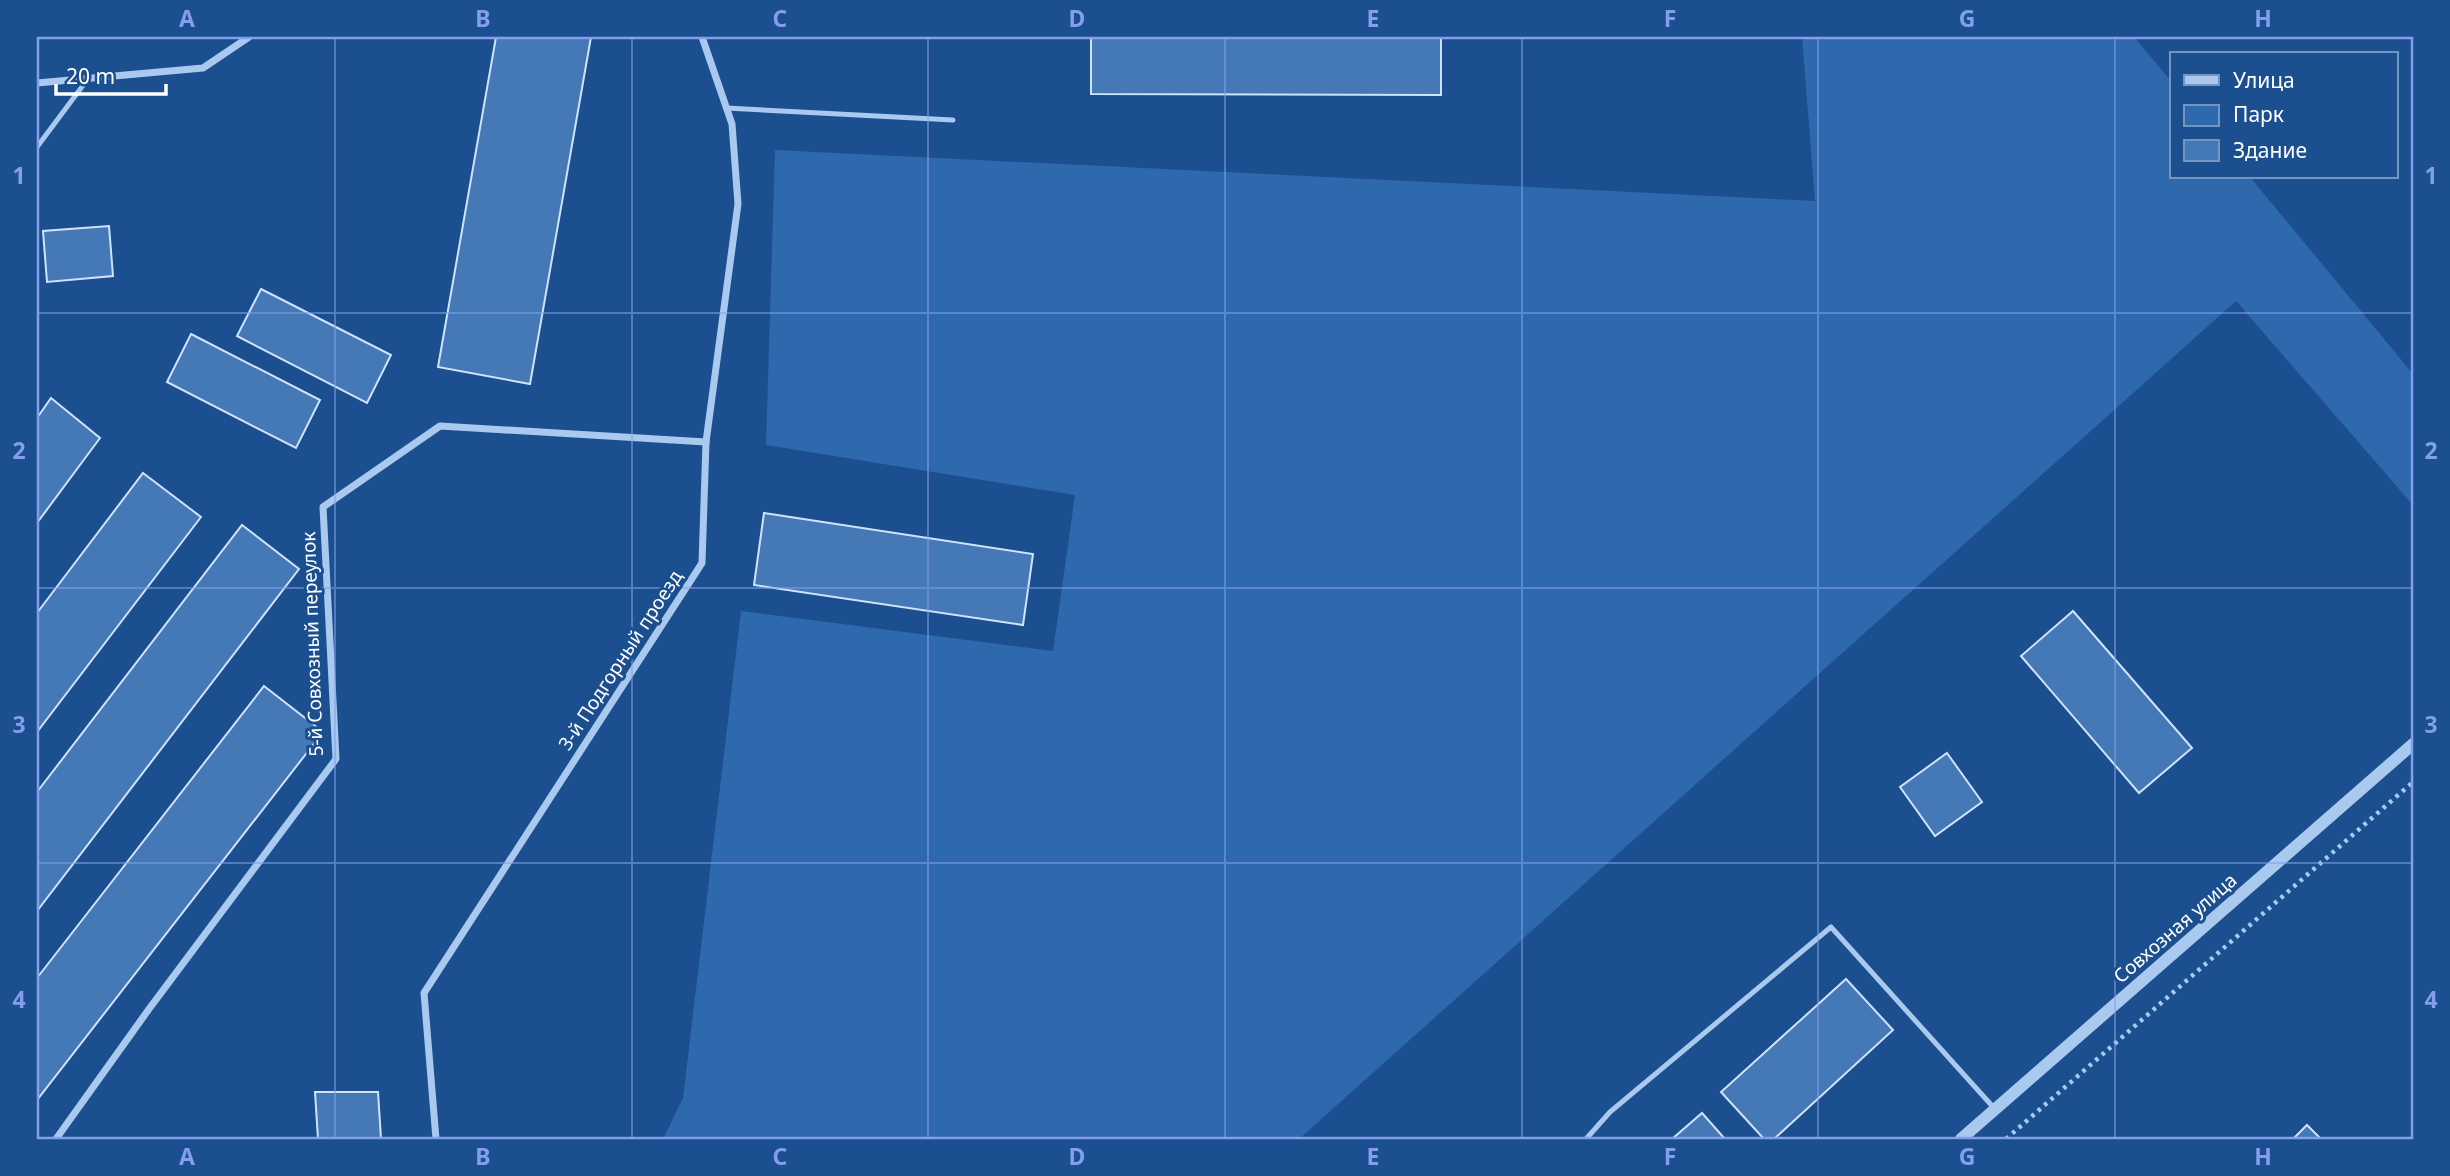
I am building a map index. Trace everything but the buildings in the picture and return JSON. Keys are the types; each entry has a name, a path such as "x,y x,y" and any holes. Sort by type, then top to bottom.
{"street":[{"path":"37,83 203,68 249,37"},
{"name":"3-й Подгорный проезд","path":"436,1139 424,993 702,563 705,442 738,204 732,124 702,37"},
{"name":"5-й Совхозный переулок","path":"56,1139 157,998 336,759 323,507 440,426 705,442"},
{"name":"Совхозная улица","path":"1962,1139 2413,744"}],"lane":[{"path":"37,147 87,80"},
{"path":"726,108 953,120"},
{"path":"1586,1139 1610,1112 1831,927 1996,1110"}],"path":[{"path":"2006,1139 2413,782"}],"green space":[{"path":"1802,37 2134,37 2170,80 2170,178 2251,178 2413,374 2413,505 2236,301 1299,1139 663,1139 683,1098 741,611 1053,651 1075,495 766,445 775,150 1815,201"}]}
